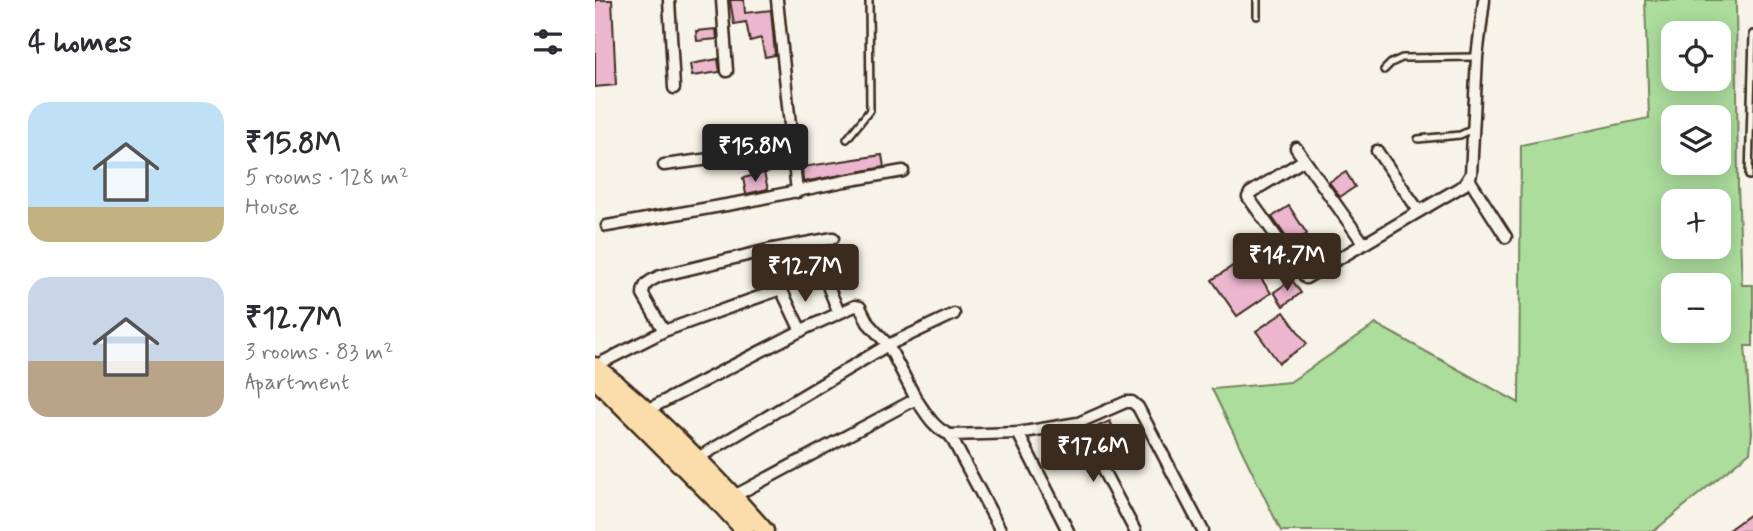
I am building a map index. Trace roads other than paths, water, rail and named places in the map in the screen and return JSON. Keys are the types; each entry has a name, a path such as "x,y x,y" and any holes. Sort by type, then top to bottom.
{"main road":[{"path":"598,375 647,410 734,496 765,531"},
{"path":"598,375 745,531"}],"street":[{"path":"669,0 674,88"},
{"path":"722,0 727,71"},
{"path":"777,0 797,192"},
{"path":"1304,160 1248,197 1303,276 1308,278 1464,185 1471,174 1477,57 1484,0"},
{"path":"664,165 793,148"},
{"path":"1296,148 1364,244"},
{"path":"1377,151 1419,211"},
{"path":"607,226 903,171"},
{"path":"1469,179 1506,237"},
{"path":"664,331 643,295 643,288 648,282 660,276 768,250 834,238"},
{"path":"810,242 839,313"},
{"path":"768,250 781,289 801,331"},
{"path":"598,375 664,331 781,289"},
{"path":"647,410 801,331 855,306 860,307 869,323 888,345 933,425 950,435 1018,433 1078,424 1126,402 1132,402 1138,407 1203,531"},
{"path":"696,458 888,345 954,314"},
{"path":"734,496 916,399"},
{"path":"1078,424 1135,531"},
{"path":"1018,433 1068,531"},
{"path":"950,435 1001,531"}],"lane":[{"path":"847,139 870,110 869,0"},
{"path":"1257,0 1257,16"},
{"path":"1749,176 1753,34"},
{"path":"1384,70 1402,58 1477,57"},
{"path":"1418,139 1460,135 1473,129"}]}
